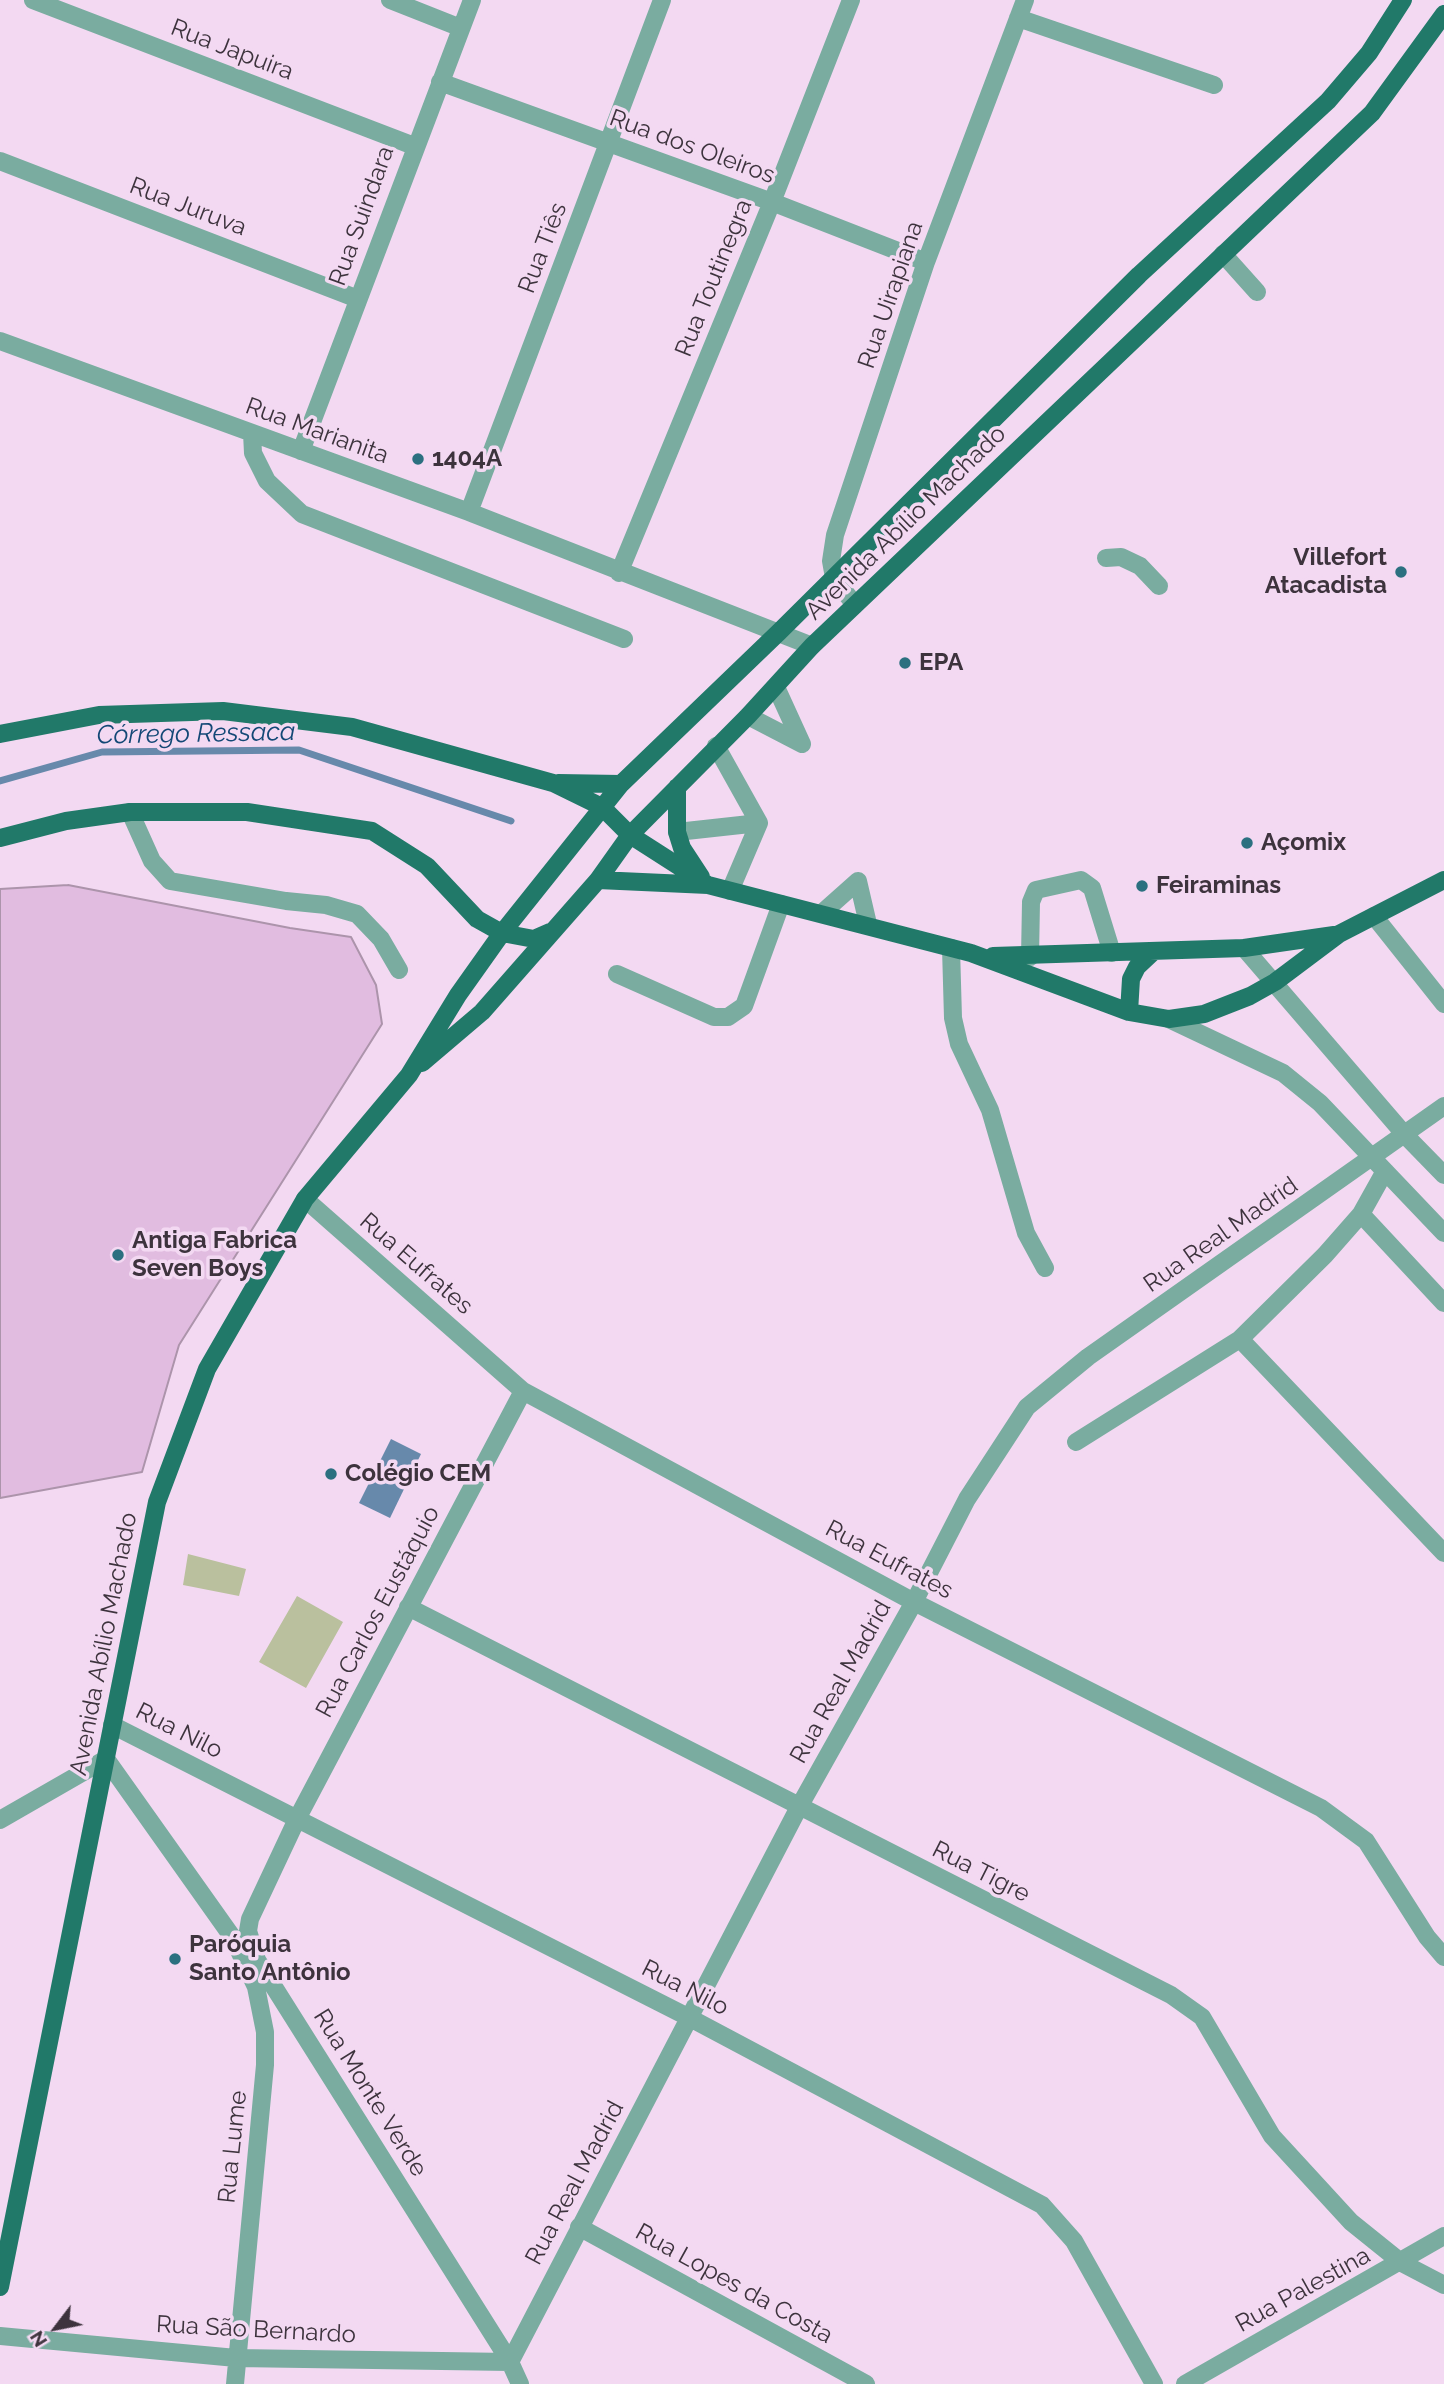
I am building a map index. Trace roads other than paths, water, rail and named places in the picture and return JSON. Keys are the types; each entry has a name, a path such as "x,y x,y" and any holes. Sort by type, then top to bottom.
{"main road":[{"name":"Avenida Abílio Machado","path":"0,2287 162,1490 206,1370 305,1199 408,1075 458,995 502,933 621,784 834,578 1139,275 1328,101 1369,52 1403,0"},
{"name":"Avenida Abílio Machado","path":"408,1075 482,1012 598,880 630,835 813,646 1372,113 1444,14"},
{"path":"0,734 99,715 223,711 352,727 552,783 602,807 630,835 708,885"},
{"path":"552,783 621,784"},
{"path":"677,787 677,832 693,867 708,885"},
{"path":"0,838 66,821 130,811 247,812 372,831 427,866 477,919 502,933 534,939 554,930"},
{"path":"598,880 708,885 868,924 979,956 1129,1012 1169,1019 1225,1007 1275,982 1339,934 1444,880"},
{"path":"979,956 1030,957 1244,948 1339,934"},
{"path":"1129,1012 1131,979 1137,967 1153,952"}],"street":[{"name":"Rua Japuira","path":"33,0 414,146"},
{"path":"390,0 461,28"},
{"name":"Rua Suindara","path":"301,451 414,146 472,0"},
{"name":"Rua Tiês","path":"469,512 662,0"},
{"name":"Rua Toutinegra","path":"619,573 772,202 851,0"},
{"name":"Rua Uirapiana","path":"834,578 831,561 835,535 926,262 1025,0"},
{"path":"1018,18 1214,85"},
{"name":"Rua dos Oleiros","path":"440,82 772,202 926,262"},
{"name":"Rua Juruva","path":"0,161 358,299"},
{"path":"1223,254 1256,292"},
{"name":"Rua Marianita","path":"0,341 469,512 619,573 813,646"},
{"path":"252,433 253,453 267,481 302,514 624,639"},
{"path":"1106,558 1121,557 1140,566 1159,586"},
{"path":"834,578 855,605"},
{"path":"748,716 802,744 776,687"},
{"path":"716,746 759,823"},
{"path":"130,811 152,860 170,881 286,901 326,905 357,915 381,939 399,970"},
{"path":"677,832 759,823"},
{"path":"730,891 759,823"},
{"path":"1030,957 1031,902 1035,890 1081,880 1092,888 1112,953"},
{"path":"822,913 858,881 868,924"},
{"path":"617,974 714,1017 728,1017 744,1006 781,904"},
{"path":"1374,916 1444,1004"},
{"path":"951,948 953,1018 959,1044 990,1110 1026,1233 1045,1268"},
{"path":"1244,948 1405,1135 1444,1175"},
{"path":"1169,1019 1283,1073 1321,1103 1444,1233"},
{"name":"Rua Real Madrid","path":"510,2362 799,1807 914,1602 967,1499 1027,1407 1088,1357 1379,1165 1405,1135 1444,1107"},
{"path":"1076,1442 1240,1339 1325,1255 1361,1214 1379,1165"},
{"name":"Rua Eufrates","path":"305,1199 523,1391 914,1602 1321,1808 1366,1841 1427,1937 1444,1957"},
{"path":"1361,1214 1444,1303"},
{"path":"1240,1339 1444,1553"},
{"name":"Rua Carlos Eustáquio","path":"297,1819 523,1391"},
{"name":"Rua Tigre","path":"408,1607 1171,1995 1202,2017 1272,2136 1351,2222 1402,2263 1444,2285"},
{"name":"Rua Nilo","path":"113,1725 690,2018 1042,2205 1074,2241 1154,2384"},
{"path":"0,1820 106,1759"},
{"name":"Rua Lume","path":"106,1759 223,1924 241,1953 256,1987 265,2032 265,2066 235,2384"},
{"name":"Rua Monte Verde","path":"297,1819 250,1919 248,1931 257,1960 510,2362 520,2384"},
{"name":"Rua Lopes da Costa","path":"579,2227 866,2384"},
{"name":"Rua Palestina","path":"1185,2384 1402,2263 1444,2236"},
{"name":"Rua São Bernardo","path":"0,2336 236,2358 510,2362"}],"water":[{"path":"391,1439 421,1454 390,1518 359,1503"}],"waterway":[{"name":"Córrego Ressaca","path":"0,781 102,752 299,750 511,821"}],"place":[{"name":"1404A","path":"418,459"},
{"name":"Villefort Atacadista","path":"1401,572"},
{"name":"EPA","path":"905,663"},
{"name":"Açomix","path":"1247,843"},
{"name":"Feiraminas","path":"1142,886"},
{"name":"Antiga Fabrica Seven Boys","path":"118,1255"},
{"name":"Colégio CEM","path":"331,1474"},
{"name":"Paróquia Santo Antônio","path":"175,1959"}]}
